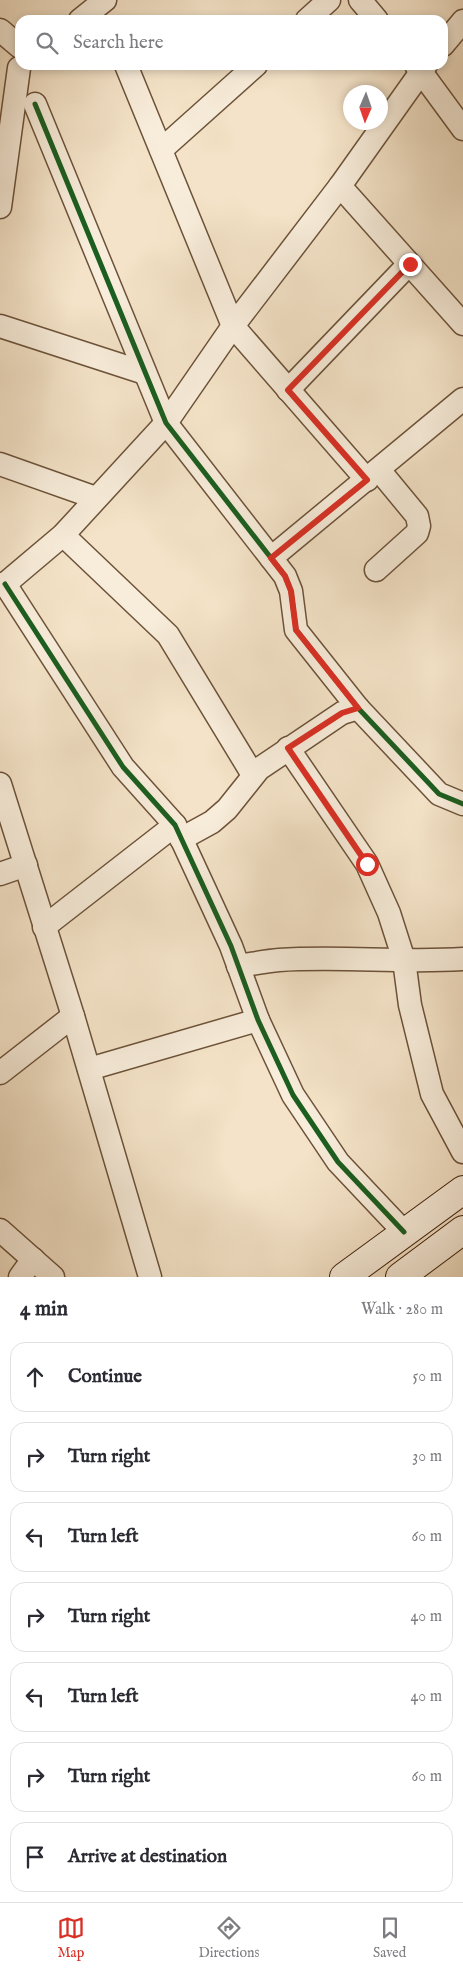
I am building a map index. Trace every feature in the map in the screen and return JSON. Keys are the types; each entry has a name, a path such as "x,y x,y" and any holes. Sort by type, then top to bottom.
{"main road":[{"path":"344,1277 463,1190"},
{"path":"400,1277 462,1233"}],"street":[{"path":"312,15 329,0"},
{"path":"360,0 373,15"},
{"path":"90,15 105,8"},
{"path":"448,39 463,21"},
{"path":"0,30 15,51"},
{"path":"0,82 15,66"},
{"path":"0,207 20,70"},
{"path":"128,70 233,326 288,390 417,516 419,526 417,533 376,570"},
{"path":"161,150 250,70"},
{"path":"404,1232 338,1162 293,1094 258,1020 231,946 178,832 123,768 2,584 63,535 166,423 233,326 340,186 419,70"},
{"path":"423,70 463,129"},
{"path":"35,104 166,423 285,576 291,591 296,630 358,708 439,794 463,804"},
{"path":"340,186 463,324"},
{"path":"288,390 410,264"},
{"path":"0,326 146,373"},
{"path":"271,558 463,399"},
{"path":"0,464 96,498"},
{"path":"63,535 168,635 253,775"},
{"path":"44,927 178,832 212,822 227,809 253,775 288,748 342,713 358,708"},
{"path":"288,748 367,864 389,913 404,960 410,1005 432,1094 463,1152"},
{"path":"0,784 73,1016 150,1277"},
{"path":"0,874 26,865"},
{"path":"238,966 287,960 463,959"},
{"path":"0,1074 73,1016"},
{"path":"89,1069 258,1020"},
{"path":"0,1230 53,1277"},
{"path":"20,1277 32,1259"}],"cycle path":[{"path":"35,104 166,423 285,576 291,591 296,630 358,708 439,794 463,804"},
{"path":"5,584 123,767 175,825 231,946 258,1020 293,1095 338,1162 404,1232"}],"route":[{"path":"367,864 288,748 342,713 358,708 306,640 296,630 291,591 285,576 271,558 367,480 288,390 410,264"}]}
